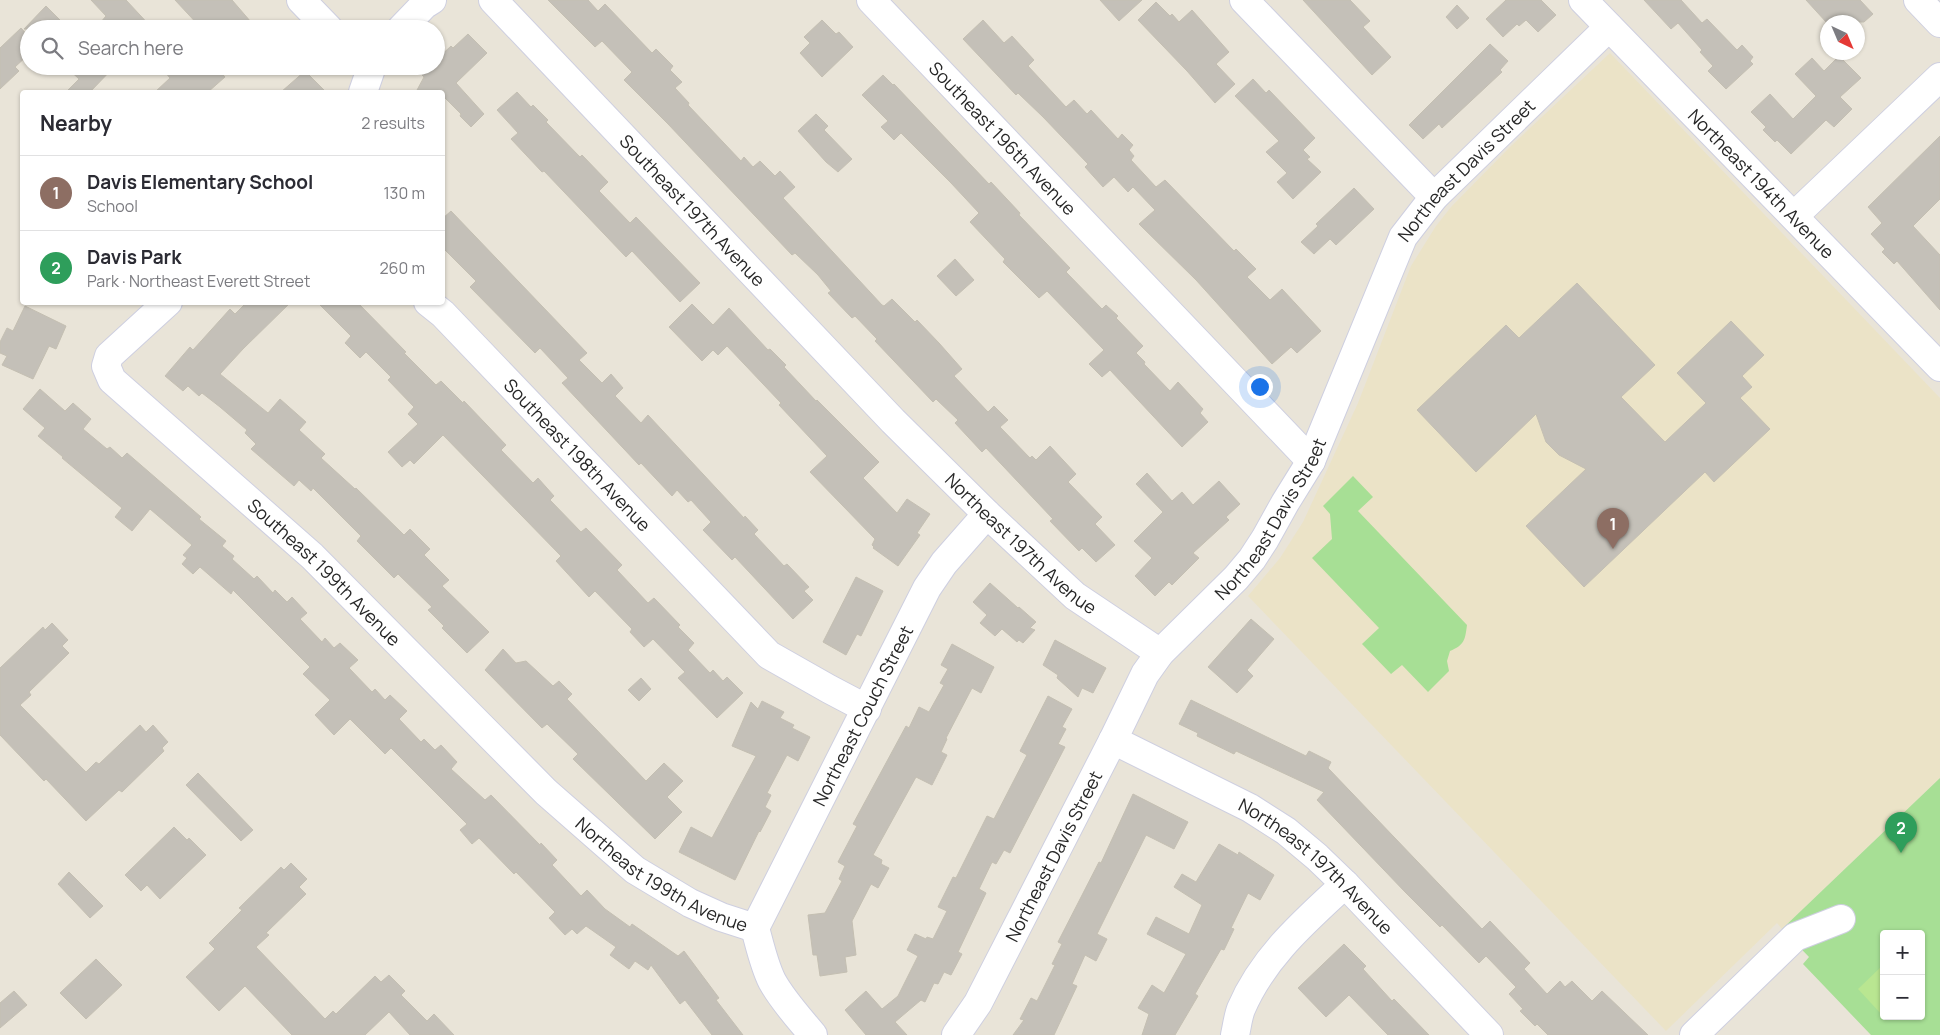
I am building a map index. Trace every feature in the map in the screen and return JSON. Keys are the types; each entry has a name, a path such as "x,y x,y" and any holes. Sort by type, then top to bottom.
{"street":[{"path":"301,0 320,20"},
{"path":"410,20 424,5 432,0"},
{"name":"Southeast 197th Avenue","path":"493,0 893,421"},
{"name":"Southeast 196th Avenue","path":"871,0 1311,461"},
{"path":"1244,0 1434,197"},
{"name":"Northeast 194th Avenue","path":"1583,0 1940,367"},
{"path":"1918,0 1940,23"},
{"name":"Northeast Davis Street","path":"956,1035 978,1003 1145,674 1160,653 1236,578 1252,559 1266,539 1285,503 1311,461 1403,237 1434,197 1609,27"},
{"path":"364,90 369,75"},
{"path":"1794,216 1940,77"},
{"name":"Southeast 199th Avenue","path":"165,305 109,356 106,366 112,380 312,556 546,792"},
{"name":"Southeast 198th Avenue","path":"432,305 443,314 769,654 828,689 867,709"},
{"name":"Northeast 197th Avenue","path":"893,421 987,514 1074,596 1160,653"},
{"name":"Northeast Couch Street","path":"755,928 927,588 944,563 987,514"},
{"name":"Northeast 197th Avenue","path":"1113,740 1250,808 1286,831 1345,884 1489,1035"},
{"name":"Northeast 199th Avenue","path":"546,792 635,870 690,903 721,917 755,928 772,981 784,1000 814,1035"},
{"path":"1235,1035 1241,1010 1270,959 1296,929 1345,884"},
{"path":"1694,1035 1795,937 1840,919"}],"shaded area":[{"path":"1610,53 1940,398 1940,778 1782,929 1777,923 1666,1031 1248,596 1280,558 1303,522 1358,403 1411,266 1436,226 1451,207 1510,147"}],"green space":[{"path":"1353,476 1373,497 1358,511 1467,625 1463,642 1450,651 1447,661 1449,671 1428,692 1402,665 1391,674 1362,644 1379,628 1312,558 1332,539 1330,514 1323,506"},
{"path":"1940,778 1940,1035 1871,1035 1803,964 1809,957 1782,929"},
{"path":"1880,968 1880,1013 1858,989"}],"building":[{"path":"91,0 126,0 145,20 103,20 106,16"},
{"path":"175,0 232,0 249,20 194,20"},
{"path":"548,0 588,0 598,11 605,4 652,53 656,49 673,66 670,70 682,82 675,88 689,103 688,105 741,161 744,157 753,167 760,161 775,176 780,171 795,187 783,198 882,305 884,306 892,299 915,322 917,320 939,343 962,369 954,376 988,412 994,406 1008,420 1000,427 1030,458 1032,456 1036,460 1050,446 1076,474 1068,482 1102,517 1095,524 1115,545 1096,562 1082,548 1079,551 1050,521 1053,519 986,448 982,452 955,423 958,420 936,399 933,402 875,341 877,339 855,316 852,318 828,293 831,291 818,275 795,253 792,255 624,80 632,72 602,41 595,47"},
{"path":"1100,0 1142,0 1119,21"},
{"path":"1303,0 1350,0 1370,21 1363,27 1391,57 1372,75"},
{"path":"1506,0 1541,0 1556,15 1538,32 1526,20 1519,26 1517,24 1503,37 1486,19"},
{"path":"1644,0 1681,0 1702,23 1707,19 1737,50 1742,45 1753,57 1750,61 1753,64 1726,89 1708,71 1713,66 1700,52 1702,50 1678,23 1671,29"},
{"path":"1806,0 1860,0 1873,14 1865,21 1865,15 1820,15"},
{"path":"1156,2 1179,22 1192,10 1229,52 1216,64 1235,84 1215,103 1138,20"},
{"path":"1457,5 1469,18 1457,29 1446,17"},
{"path":"46,6 60,20 33,20"},
{"path":"822,20 836,34 839,32 853,47 822,77 800,53 810,43 804,37"},
{"path":"983,20 1004,43 1012,36 1034,60 1028,66 1066,107 1074,100 1087,114 1091,110 1118,139 1122,134 1133,145 1129,150 1134,156 1131,160 1156,187 1165,180 1234,251 1236,249 1256,269 1247,277 1270,300 1282,289 1321,331 1297,353 1291,347 1272,364 1196,280 1139,224 1155,210 1133,187 1128,192 1114,177 1103,187 1085,167 1088,164 1018,93 1016,95 963,39"},
{"path":"20,29 20,62 15,67 19,71 0,89 0,48"},
{"path":"468,34 487,53 456,83 484,114 471,127 445,98 445,90 417,90 424,77 422,75 445,75 445,52 451,46 453,48"},
{"path":"1490,44 1508,61 1500,70 1502,72 1442,128 1439,124 1423,139 1409,125"},
{"path":"1812,58 1824,71 1835,60 1843,60 1861,78 1840,97 1852,109 1834,127 1826,120 1791,154 1777,140 1775,142 1763,130 1766,127 1751,112 1770,94 1793,119 1816,96 1795,74"},
{"path":"75,75 106,75 92,90 68,90 79,79"},
{"path":"168,75 223,75 225,77 210,90 157,90 170,78"},
{"path":"300,75 309,75 324,90 283,90"},
{"path":"883,75 894,84 989,184 991,182 1020,213 1019,215 1070,268 1066,272 1102,309 1106,305 1118,316 1116,318 1143,346 1136,353 1145,362 1144,364 1170,391 1178,382 1203,409 1200,413 1208,422 1182,447 1110,370 1102,377 1089,364 1104,350 1047,291 1039,298 1003,262 1005,259 970,222 979,213 951,183 901,133 894,140 881,127 888,121 862,95"},
{"path":"1253,79 1266,93 1269,90 1315,138 1303,150 1310,157 1307,159 1321,172 1293,199 1277,182 1287,173 1266,152 1279,141 1235,96"},
{"path":"517,92 531,107 533,105 548,120 546,122 580,157 582,155 608,182 599,191 630,223 636,217 700,283 680,302 632,251 626,257 511,139 518,133 497,110"},
{"path":"816,114 828,126 824,130 852,159 838,172 826,162 798,131"},
{"path":"1940,136 1940,199 1913,226 1940,255 1940,310 1897,261 1894,264 1882,252 1885,249 1871,234 1882,223 1868,207"},
{"path":"1354,188 1374,209 1336,245 1330,239 1314,254 1301,242 1318,226 1316,224"},
{"path":"451,211 587,353 579,360 602,383 611,374 623,388 615,396 641,423 648,415 744,518 745,516 758,530 754,534 784,566 787,564 809,587 804,591 813,600 793,619 735,557 732,560 703,530 711,522 691,500 688,502 677,490 672,496 641,463 639,465 562,383 568,378 540,348 535,353 470,287 476,281 445,250 445,216"},
{"path":"955,259 974,280 956,296 937,276"},
{"path":"1577,283 1655,365 1621,397 1665,442 1706,403 1677,373 1731,321 1764,355 1742,376 1752,387 1740,398 1770,429 1714,482 1705,472 1584,587 1526,526 1586,469 1559,455 1546,442 1536,414 1476,472 1417,410 1506,325 1519,338"},
{"path":"692,304 713,325 729,308 768,350 770,349 786,365 784,367 816,401 879,462 863,478 897,513 907,499 930,514 917,533 920,535 898,566 873,548 872,545 875,539 810,472 827,456 779,405 781,403 727,346 718,355 713,350 702,361 669,327"},
{"path":"244,305 288,305 220,374 268,413 280,399 306,422 299,430 325,454 321,458 356,488 404,535 410,529 430,549 424,555 449,580 442,586 489,632 467,653 442,628 444,626 428,610 432,607 398,574 394,578 357,541 361,536 313,488 311,491 299,480 294,486 251,449 256,444 245,433 247,430 202,393 199,396 188,386 183,391 165,376 190,347 193,350 230,309 235,314"},
{"path":"320,305 360,305 436,385 441,381 463,403 464,401 506,445 501,450 533,483 538,478 554,496 550,500 581,532 586,528 622,565 617,570 648,603 654,598 680,625 678,627 694,643 688,650 710,673 713,670 723,681 727,677 743,693 717,718 678,678 685,672 653,639 644,647 630,632 632,629 595,591 589,597 556,561 561,556 443,435 414,464 410,460 402,467 388,452 418,424 408,414 414,407 388,380 391,377 366,352 360,358 345,343 351,336"},
{"path":"25,306 66,326 56,349 49,346 33,379 2,365 7,356 0,353 0,342 7,328 13,331"},
{"path":"40,389 65,411 73,403 91,419 83,429 107,449 110,447 122,458 127,453 201,517 199,519 226,541 222,546 234,556 232,559 254,579 257,576 273,593 275,590 287,602 292,597 307,613 300,619 322,642 325,638 334,648 340,643 358,660 349,668 372,692 375,689 385,700 390,695 407,711 399,719 421,742 424,739 435,750 441,745 457,762 451,769 485,800 491,795 540,845 541,843 557,860 552,865 581,896 587,890 605,909 630,927 632,924 678,956 684,951 719,998 716,1000 743,1035 712,1035 685,1000 680,1004 651,965 648,970 635,961 629,969 610,955 616,947 586,926 577,934 572,929 565,935 549,918 555,912 479,838 472,844 460,830 467,824 391,748 385,754 350,719 334,735 315,715 330,700 303,674 310,667 233,590 231,594 200,567 193,574 182,564 187,558 183,555 192,545 150,509 132,531 115,517 122,508 38,436 45,428 23,409"},
{"path":"1147,473 1172,501 1182,492 1193,505 1219,481 1240,504 1226,517 1229,520 1193,553 1199,558 1172,585 1169,582 1155,596 1135,576 1152,558 1134,541 1163,512 1136,484"},
{"path":"856,577 883,591 861,636 857,634 846,655 823,642"},
{"path":"990,583 1036,622 1030,628 1035,630 1023,643 1019,640 1017,642 1002,629 995,636 980,623 987,615 973,602"},
{"path":"1251,619 1274,639 1247,670 1253,676 1237,693 1208,667"},
{"path":"52,623 68,640 62,646 69,653 29,692 31,695 20,705 86,772 96,762 99,764 140,725 146,732 153,725 168,742 162,748 164,751 122,792 119,790 86,821 0,735 0,668 43,627 45,630"},
{"path":"1055,640 1106,668 1093,693 1082,688 1078,697 1057,678 1058,675 1043,665"},
{"path":"952,644 994,667 981,693 972,688 946,738 941,752 947,755 932,785 916,777 873,855 882,860 881,864 889,868 878,888 871,884 852,921 856,955 845,957 847,972 820,976 817,955 813,955 808,915 825,913 842,881 839,879 845,866 838,862 857,826 853,824 906,726 909,728 919,707 929,712 944,685 940,683 948,669 941,665"},
{"path":"503,649 516,663 526,661 553,686 559,681 572,694 567,699 646,781 664,763 683,781 667,797 682,812 655,839 573,759 578,754 547,724 542,728 485,670"},
{"path":"641,678 651,689 639,701 628,690"},
{"path":"1048,696 1072,709 1062,727 1066,729 1058,744 1065,747 1010,853 1004,850 996,864 992,862 979,889 986,893 958,952 962,954 951,975 944,972 938,984 934,983 925,1002 921,1000 895,1022 907,1035 866,1035 845,1010 866,991 882,1009 898,996 918,956 907,950 915,934 926,939 927,937 933,939 947,911 938,907 953,877 956,878 987,816 994,819 1027,755 1020,751"},
{"path":"1191,700 1306,756 1309,751 1331,762 1328,768 1482,929 1490,921 1530,963 1524,969 1547,994 1560,981 1565,987 1572,981 1592,1001 1602,991 1648,1035 1548,1035 1537,1024 1535,1026 1520,1011 1523,1009 1509,994 1516,987 1486,956 1479,963 1442,925 1440,927 1406,893 1317,800 1324,792 1236,751 1234,754 1197,736 1198,733 1179,724"},
{"path":"762,701 784,712 780,718 794,725 792,728 810,737 798,761 787,755 767,793 771,795 765,807 771,811 735,880 679,852 691,827 712,838 756,756 732,746 751,702 758,709"},
{"path":"198,773 253,830 241,841 186,785"},
{"path":"1133,794 1188,822 1174,849 1146,835 1097,934 1107,939 1096,961 1085,955 1072,984 1077,986 1054,1035 1013,1035 1024,1020 1020,1019 1031,998 1037,1001 1055,965 1052,964 1062,944 1058,942 1099,862 1101,863"},
{"path":"174,827 187,840 189,838 206,855 160,899 147,885 141,891 125,875"},
{"path":"1219,844 1238,855 1239,852 1274,875 1260,900 1248,893 1231,928 1234,929 1224,950 1221,949 1195,994 1198,996 1175,1035 1142,1035 1149,1014 1138,1008 1152,985 1164,993 1186,954 1147,934 1156,917 1189,934 1202,905 1174,887 1182,874 1196,882"},
{"path":"291,863 307,879 299,887 306,894 266,933 269,935 256,947 325,1019 333,1011 336,1014 375,976 381,982 389,975 405,991 401,995 427,1021 434,1014 454,1035 410,1035 389,1012 365,1035 292,1035 245,986 219,1011 186,977 215,949 209,943 242,910 239,908 281,867 284,870"},
{"path":"69,872 103,906 90,918 58,884"},
{"path":"1344,944 1366,966 1363,969 1392,1001 1394,999 1429,1035 1388,1035 1349,995 1326,1017 1298,988"},
{"path":"96,959 122,985 86,1019 60,993"},
{"path":"14,991 27,1005 0,1028 0,1003"}],"place":[{"name":"Davis Elementary School","path":"1613,549"},
{"name":"Davis Park","path":"1901,853"}]}
